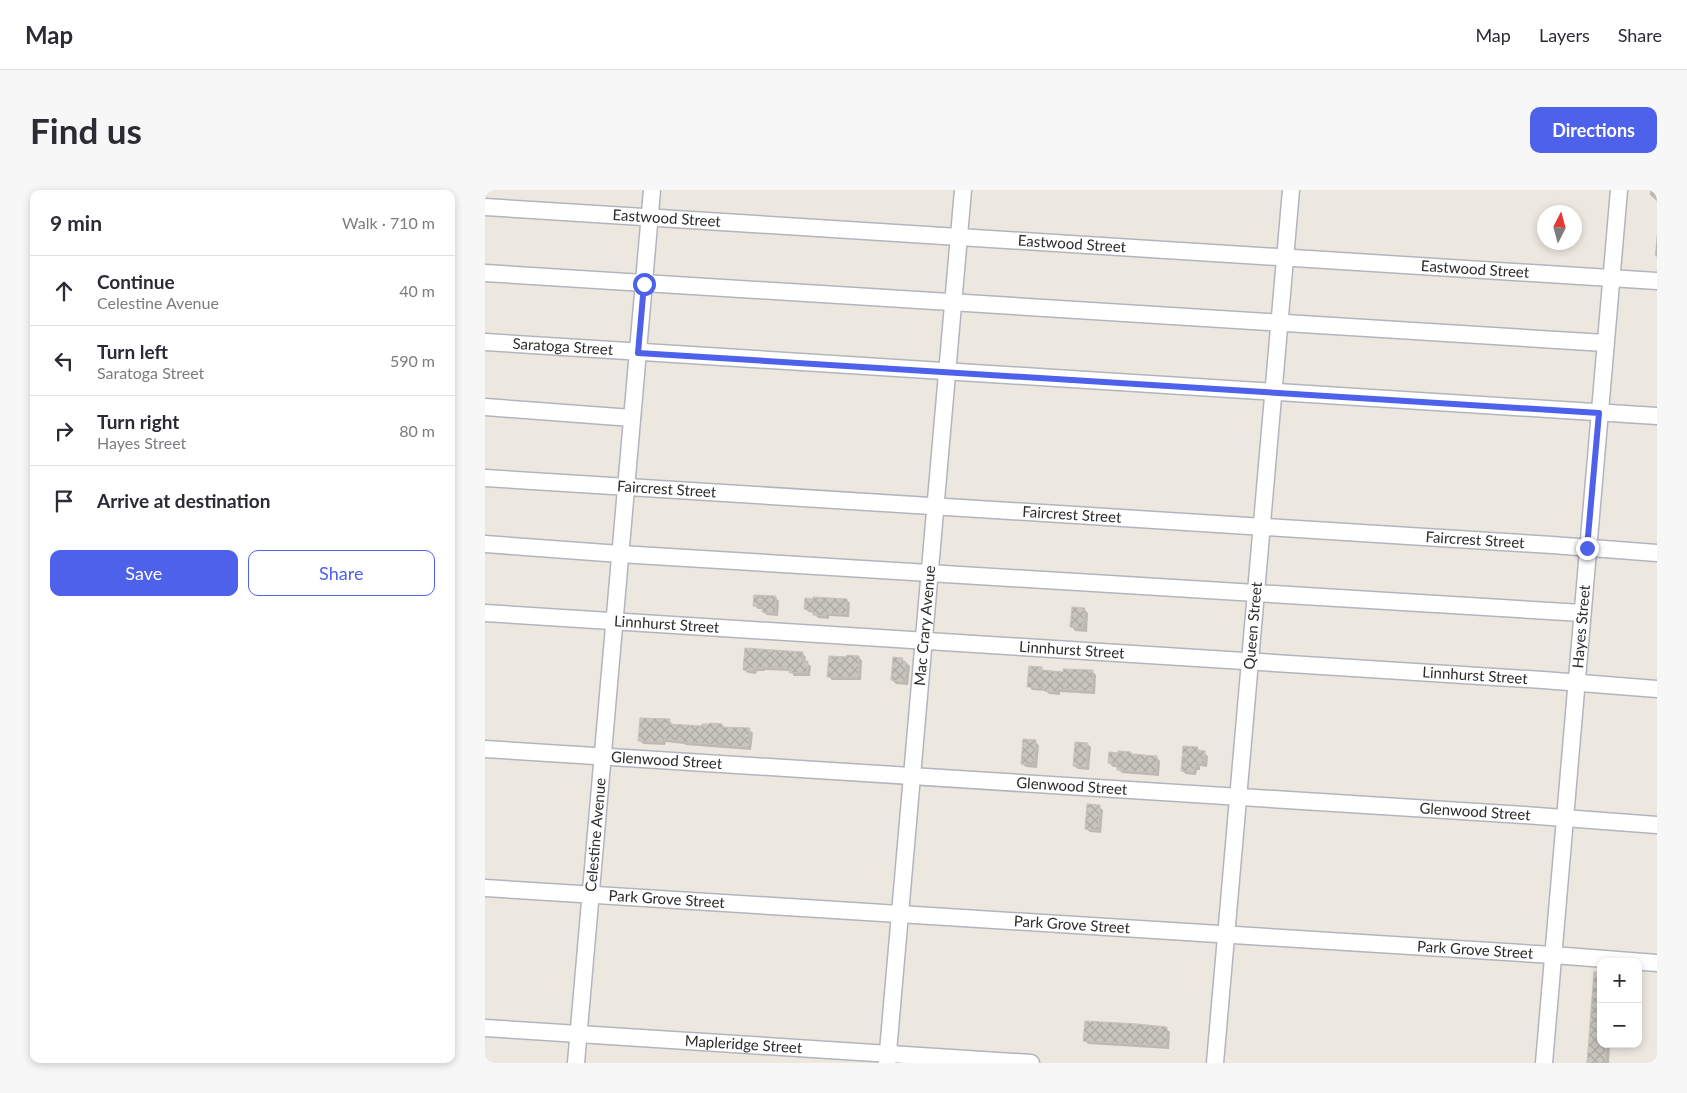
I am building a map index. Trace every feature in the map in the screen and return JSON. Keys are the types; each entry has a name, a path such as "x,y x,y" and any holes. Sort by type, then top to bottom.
{"street":[{"name":"Celestine Avenue","path":"576,1063 652,190"},
{"name":"Mac Crary Avenue","path":"887,1059 963,190"},
{"name":"Queen Street","path":"1215,1063 1291,190"},
{"name":"Hayes Street","path":"1544,1063 1619,190"},
{"name":"Eastwood Street","path":"485,207 1657,281"},
{"path":"485,273 954,304 1605,343"},
{"name":"Saratoga Street","path":"485,342 1657,416"},
{"path":"485,407 632,418"},
{"name":"Faircrest Street","path":"485,478 1657,553"},
{"path":"485,544 1582,614"},
{"name":"Linnhurst Street","path":"485,613 1657,689"},
{"name":"Glenwood Street","path":"485,749 1657,825"},
{"name":"Park Grove Street","path":"485,888 1657,963"},
{"name":"Mapleridge Street","path":"485,1028 887,1059 1031,1063"}],"building":[{"path":"754,595 776,596 775,613 762,612 762,606 753,606"},
{"path":"813,597 847,599 846,614 826,613 826,616 813,615 813,610 804,609 805,598 813,599"},
{"path":"1072,607 1085,608 1083,628 1070,627"},
{"path":"745,648 803,652 802,661 808,661 807,672 789,673 790,668 762,667 753,668 753,671 743,670"},
{"path":"847,655 859,656 858,677 827,677 829,656 846,657"},
{"path":"893,657 903,658 902,661 906,662 905,682 891,680"},
{"path":"1029,666 1042,667 1042,670 1063,672 1063,669 1093,670 1092,691 1057,689 1057,692 1044,691 1044,688 1027,687"},
{"path":"640,718 670,719 669,724 702,726 702,724 710,723 722,724 722,727 750,728 748,747 662,739 662,742 638,741"},
{"path":"1023,739 1036,740 1034,765 1021,764"},
{"path":"1075,742 1088,743 1086,767 1073,766"},
{"path":"1183,746 1198,747 1197,750 1205,751 1204,764 1197,763 1193,772 1181,771"},
{"path":"1118,751 1157,756 1156,773 1117,770 1117,764 1108,763 1109,752 1118,753"},
{"path":"1087,804 1100,805 1098,830 1085,829"},
{"path":"1594,972 1597,972 1597,1048 1606,1048 1605,1063 1587,1063"},
{"path":"1085,1021 1167,1027 1166,1046 1083,1041"}],"route":[{"path":"644,284 638,353 1599,413 1587,548"}]}
